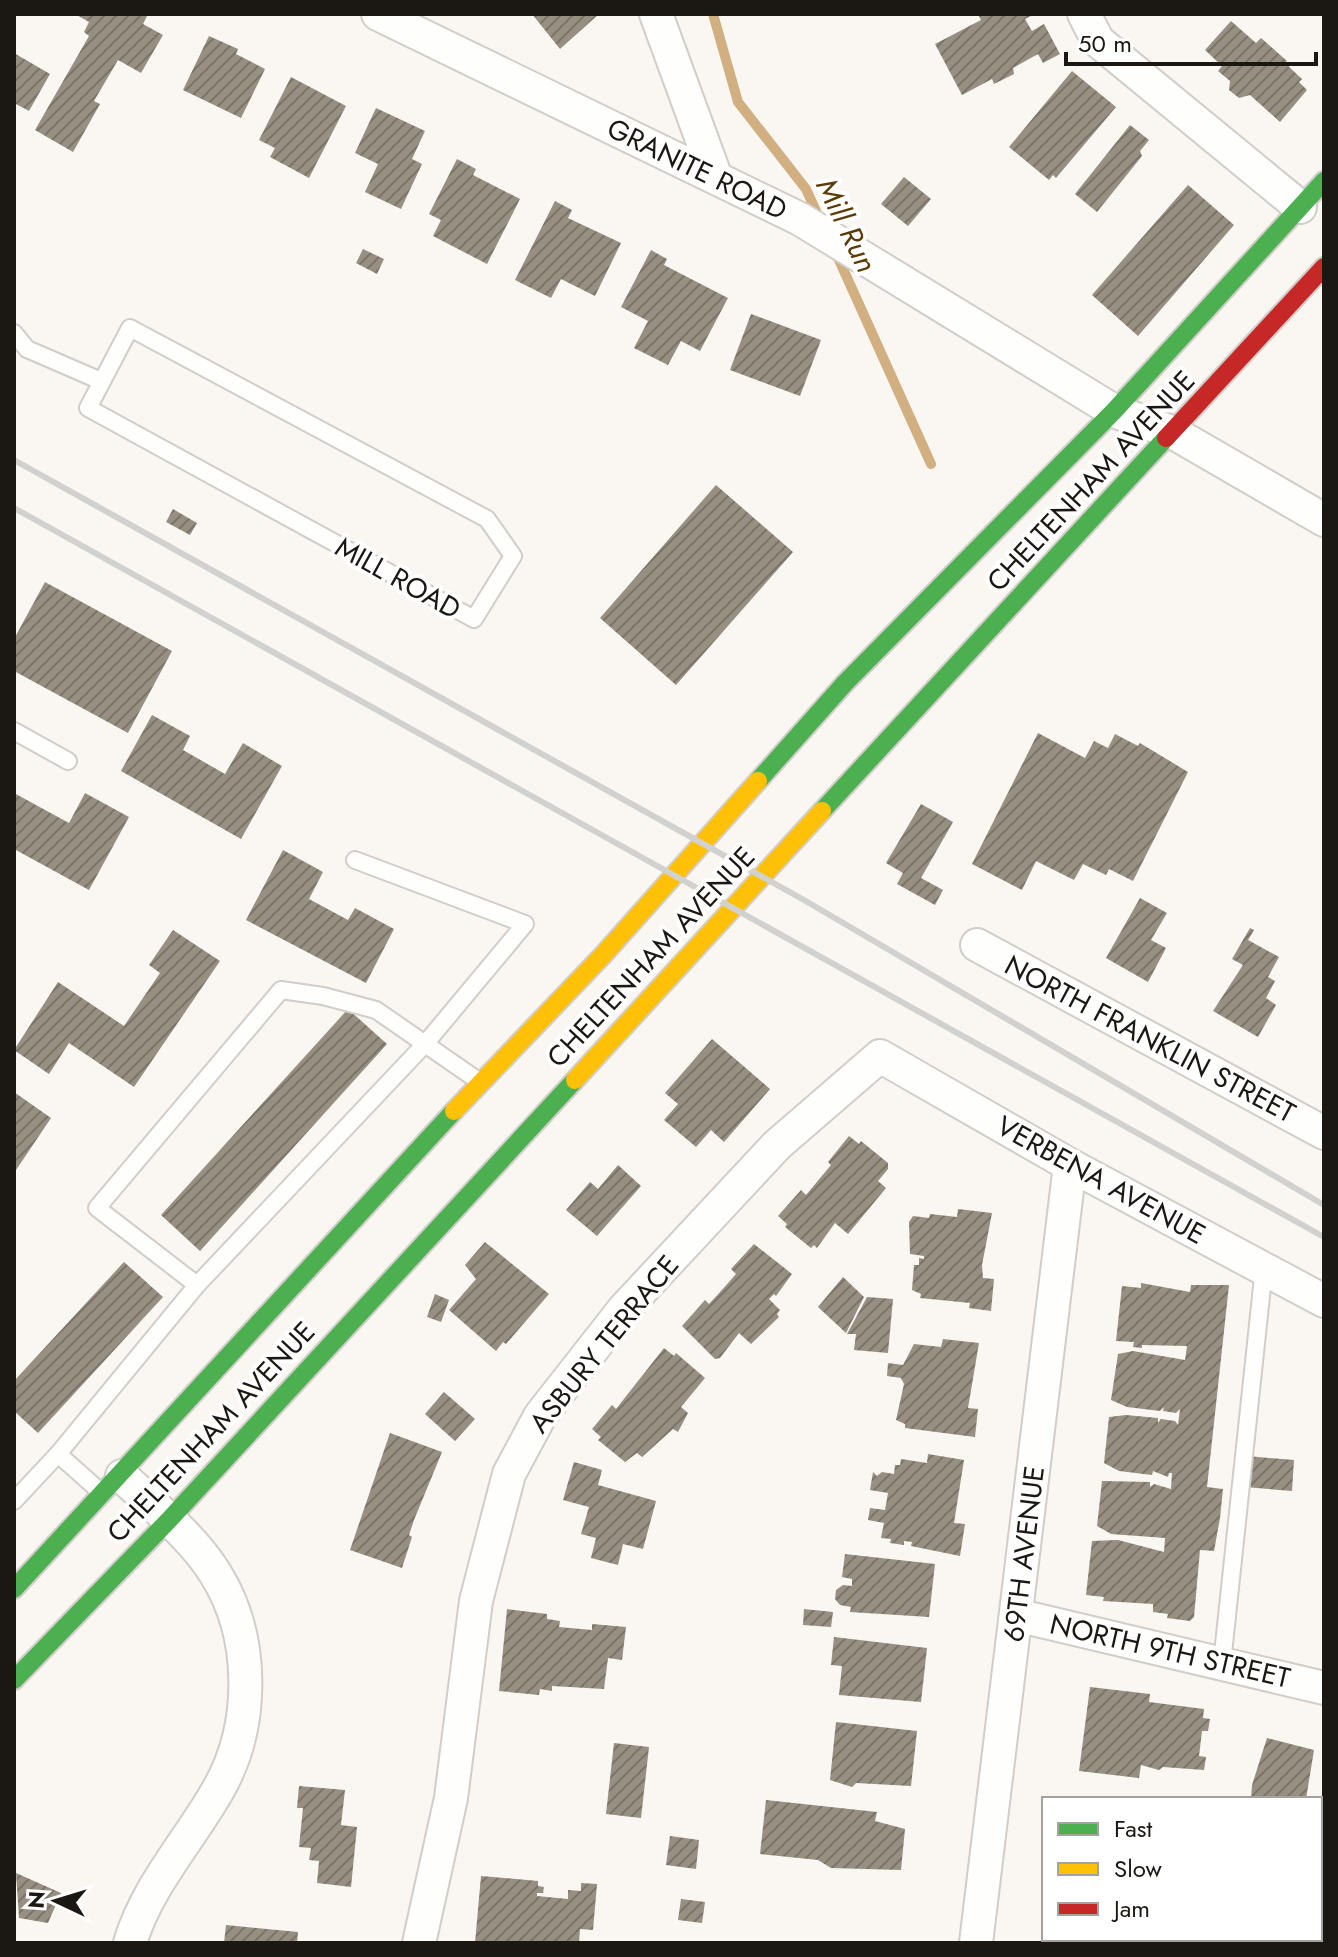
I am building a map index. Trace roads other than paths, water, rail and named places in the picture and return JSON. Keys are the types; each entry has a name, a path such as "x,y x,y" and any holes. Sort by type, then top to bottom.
{"highway":[{"name":"CHELTENHAM AVENUE","path":"14,1589 113,1486 480,1082 604,954 845,683 1114,411 1324,181"},
{"name":"CHELTENHAM AVENUE","path":"14,1680 168,1521 1324,267"}],"street":[{"name":"GRANITE ROAD","path":"378,14 800,219 1114,411 1174,433 1324,520"},
{"path":"656,14 716,178"},
{"path":"1084,14 1098,41 1300,207"},
{"name":"NORTH FRANKLIN STREET","path":"977,945 1324,1133"},
{"name":"VERBENA AVENUE","path":"880,1056 1070,1165 1324,1301"},
{"name":"ASBURY TERRACE","path":"419,1943 451,1798 476,1601 509,1474 540,1416 624,1309 777,1145 880,1056"},
{"name":"69TH AVENUE","path":"976,1943 1070,1165"},
{"path":"113,1486 168,1521 208,1564 224,1591 240,1638 246,1691 243,1718 227,1772 138,1915 130,1943"},
{"name":"NORTH 9TH STREET","path":"1016,1615 1324,1688"}],"lane":[{"name":"MILL ROAD","path":"130,328 487,519 513,556 474,619 88,408 101,381 130,328"},
{"path":"14,333 27,349 101,381"},
{"path":"14,731 68,761"},
{"path":"14,1501 58,1454 197,1285 425,1044 525,924 355,860"},
{"path":"197,1285 97,1208 281,990 323,996 376,1010 480,1082"},
{"path":"1222,1663 1264,1268"},
{"path":"58,1454 113,1486"}],"waterway":[{"name":"Mill Run","path":"713,14 738,102 806,189 821,222"},
{"name":"Mill Run","path":"835,251 931,464"}],"railway":[{"path":"14,460 804,900 1324,1205"},
{"path":"14,508 1324,1237"}]}
